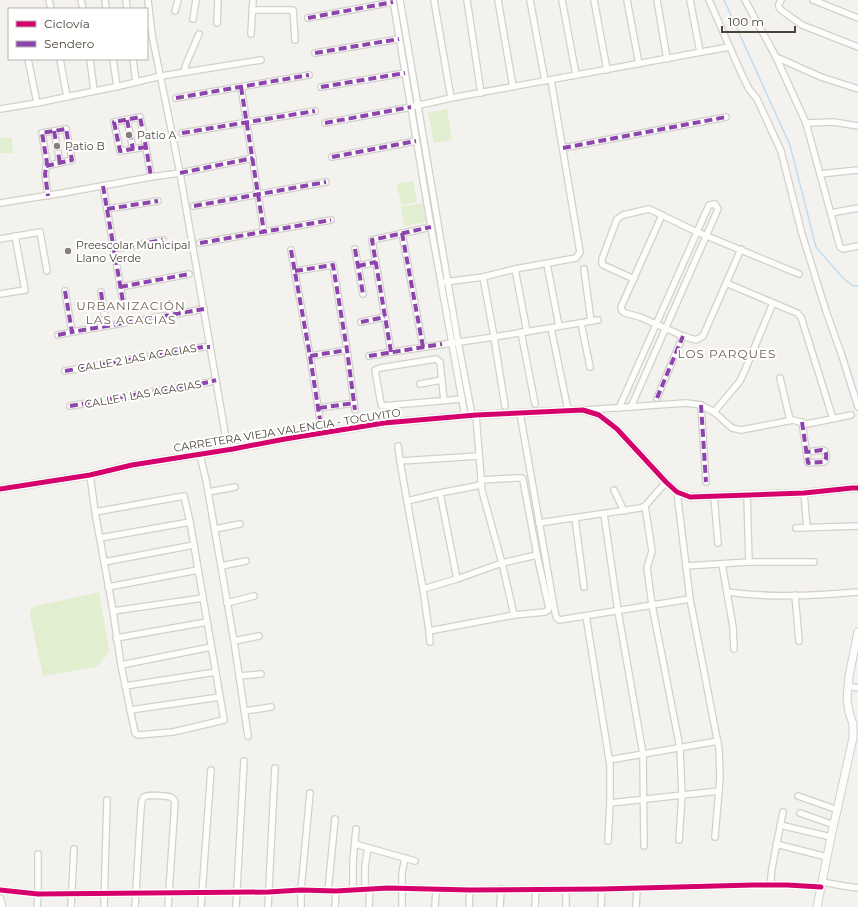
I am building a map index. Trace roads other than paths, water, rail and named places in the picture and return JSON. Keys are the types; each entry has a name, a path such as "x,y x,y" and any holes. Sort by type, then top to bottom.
{"street":[{"path":"148,0 152,35 180,173 228,450"},
{"path":"175,11 178,0"},
{"path":"193,19 196,0"},
{"path":"217,23 218,0"},
{"path":"251,34 253,0"},
{"path":"400,0 458,342 479,456 482,491 514,615"},
{"path":"434,0 451,98"},
{"path":"467,0 481,93"},
{"path":"498,0 513,87"},
{"path":"530,0 544,81"},
{"path":"562,0 576,75"},
{"path":"594,0 607,70"},
{"path":"627,0 639,64"},
{"path":"658,0 667,59"},
{"path":"690,0 700,52"},
{"path":"709,0 729,47 750,89 757,99 781,152 802,234 858,407"},
{"path":"745,0 776,57 806,123 840,247 843,249 858,246"},
{"path":"781,0 778,5 779,8 802,25 858,48"},
{"path":"813,0 858,18"},
{"path":"308,18 393,1 416,141 462,399 471,415"},
{"path":"252,10 293,10 295,40"},
{"path":"184,72 199,34"},
{"path":"315,53 399,38"},
{"path":"325,123 451,98 729,47"},
{"path":"776,57 821,77 858,89"},
{"path":"28,60 37,103"},
{"path":"60,60 68,97"},
{"path":"90,60 94,91"},
{"path":"113,60 117,87"},
{"path":"133,60 136,82"},
{"path":"0,109 117,87 161,76 261,60"},
{"path":"322,87 405,73"},
{"path":"176,98 309,75"},
{"path":"441,283 483,277 516,269 576,258 580,252 551,80"},
{"path":"241,87 264,232"},
{"path":"182,133 315,111"},
{"path":"146,147 120,151 114,122 140,117 146,147 151,177"},
{"path":"563,148 726,118"},
{"path":"127,120 133,149"},
{"path":"806,123 834,122 858,126"},
{"path":"46,166 72,160 66,129 42,133 47,163 46,166 45,174 48,196"},
{"path":"54,131 60,163"},
{"path":"332,157 416,141"},
{"path":"0,203 180,173 253,158"},
{"path":"820,174 858,170"},
{"path":"194,206 326,182"},
{"path":"103,186 123,302"},
{"path":"107,210 158,201"},
{"path":"620,408 697,232 710,205 715,204 718,209 631,407"},
{"path":"831,213 858,208"},
{"path":"634,279 603,265 602,259 617,219 623,215 649,209 706,236 799,274"},
{"path":"662,215 621,307 622,311 625,313 696,340 703,336 740,250"},
{"path":"200,243 330,220"},
{"path":"391,352 372,240 431,227"},
{"path":"0,239 40,232 47,271"},
{"path":"402,233 423,347"},
{"path":"0,294 25,290 15,236"},
{"path":"114,249 163,240"},
{"path":"355,249 363,294"},
{"path":"291,250 319,408 322,433"},
{"path":"358,266 376,262"},
{"path":"548,264 559,326"},
{"path":"295,271 333,265 355,410"},
{"path":"516,269 524,332 536,404"},
{"path":"584,269 591,321"},
{"path":"120,287 189,274"},
{"path":"483,277 505,406"},
{"path":"726,283 797,313 801,317 833,419"},
{"path":"65,291 72,332"},
{"path":"101,292 106,326"},
{"path":"714,412 740,381 773,303"},
{"path":"58,335 204,310"},
{"path":"360,322 386,318"},
{"path":"369,356 598,320"},
{"path":"581,323 590,367"},
{"path":"551,328 568,410"},
{"path":"657,398 683,336"},
{"name":"CALLE 2 LAS ACACIAS","path":"65,371 196,348 210,347"},
{"path":"310,356 347,350"},
{"path":"444,401 440,362 436,359 375,370 382,406 444,401 462,399"},
{"path":"780,378 790,420"},
{"name":"CALLE 1 LAS ACACIAS","path":"70,406 216,380"},
{"path":"420,384 442,380"},
{"path":"319,408 354,403"},
{"path":"583,410 686,404 700,405 714,412 732,428 741,430 790,420 807,424 851,415"},
{"path":"700,405 706,482"},
{"name":"CARRETERA VIEJA VALENCIA - TOCUYITO","path":"0,489 90,475 132,465 200,455 384,423 471,415 568,410 583,410 599,415 617,429 677,492 690,497 804,493 858,488"},
{"path":"520,413 556,617 559,620 690,599"},
{"path":"802,422 807,452"},
{"path":"398,446 430,631 430,642"},
{"path":"200,455 208,492 234,641 248,736"},
{"path":"400,460 479,456"},
{"path":"90,475 95,512 113,611 116,638 135,733 138,735 173,732 224,720 194,544 184,496 95,512"},
{"path":"407,501 481,483 522,478 524,480 537,555 549,608 545,612 514,615 430,631"},
{"path":"539,523 640,508 645,506 666,482"},
{"path":"208,492 235,487"},
{"path":"614,490 624,511"},
{"path":"677,492 690,599 719,748 720,777 715,837"},
{"path":"440,493 457,579"},
{"path":"804,493 807,528"},
{"path":"747,495 749,562"},
{"path":"714,496 718,543"},
{"path":"645,506 652,551 647,568 652,605 680,748 682,795 679,840"},
{"path":"604,514 618,611 643,754 644,846"},
{"path":"575,518 584,586"},
{"path":"100,538 190,522"},
{"path":"214,529 240,524"},
{"path":"796,528 858,526"},
{"path":"104,562 194,544"},
{"path":"423,589 502,564 537,555"},
{"path":"221,566 246,561"},
{"path":"686,566 749,562 814,562"},
{"path":"722,564 733,627 734,649"},
{"path":"108,587 198,570"},
{"path":"727,592 749,595 829,595 858,592"},
{"path":"795,595 799,641"},
{"path":"227,602 254,596"},
{"path":"113,611 203,598"},
{"path":"586,616 610,765 608,841"},
{"path":"116,638 207,622"},
{"path":"817,907 853,738 853,724 848,712 848,686 858,632"},
{"path":"234,641 259,636"},
{"path":"121,665 212,647"},
{"path":"125,686 216,672"},
{"path":"239,676 261,674"},
{"path":"848,686 858,688"},
{"path":"130,710 220,697"},
{"path":"245,711 271,707"},
{"path":"609,760 718,741"},
{"path":"236,907 244,761"},
{"path":"268,907 275,768"},
{"path":"201,907 211,770"},
{"path":"610,803 719,791"},
{"path":"301,907 301,890 310,793"},
{"path":"135,907 142,800 144,797 148,796 171,797 175,800 168,907"},
{"path":"798,796 838,810"},
{"path":"104,907 107,800"},
{"path":"771,885 782,812"},
{"path":"800,813 834,825"},
{"path":"328,891 335,820"},
{"path":"780,825 831,837"},
{"path":"353,890 353,861 356,829"},
{"path":"355,844 415,861"},
{"path":"776,844 827,857"},
{"path":"368,848 365,866 369,907"},
{"path":"71,907 74,849"},
{"path":"37,907 38,854"},
{"path":"402,907 402,873 405,858"},
{"path":"0,890 38,894 105,894 269,892 301,890 336,891 403,888 470,890 602,889 771,885 822,885 858,888"},
{"path":"435,907 436,888"},
{"path":"636,907 637,888"},
{"path":"500,907 501,889"},
{"path":"535,907 536,889"},
{"path":"566,889 566,907"},
{"path":"601,907 602,889"},
{"path":"469,907 470,890"},
{"path":"335,907 336,891"}],"waterway":[{"path":"724,0 790,145 816,247 844,279 853,286 858,286"}],"place":[{"name":"Patio A","path":"129,135"},
{"name":"Patio B","path":"57,146"},
{"name":"Preescolar Municipal Llano Verde","path":"68,251"}],"district":[{"name":"URBANIZACIÓN LAS ACACIAS","path":"131,313"},
{"name":"LOS PARQUES","path":"727,354"}]}
